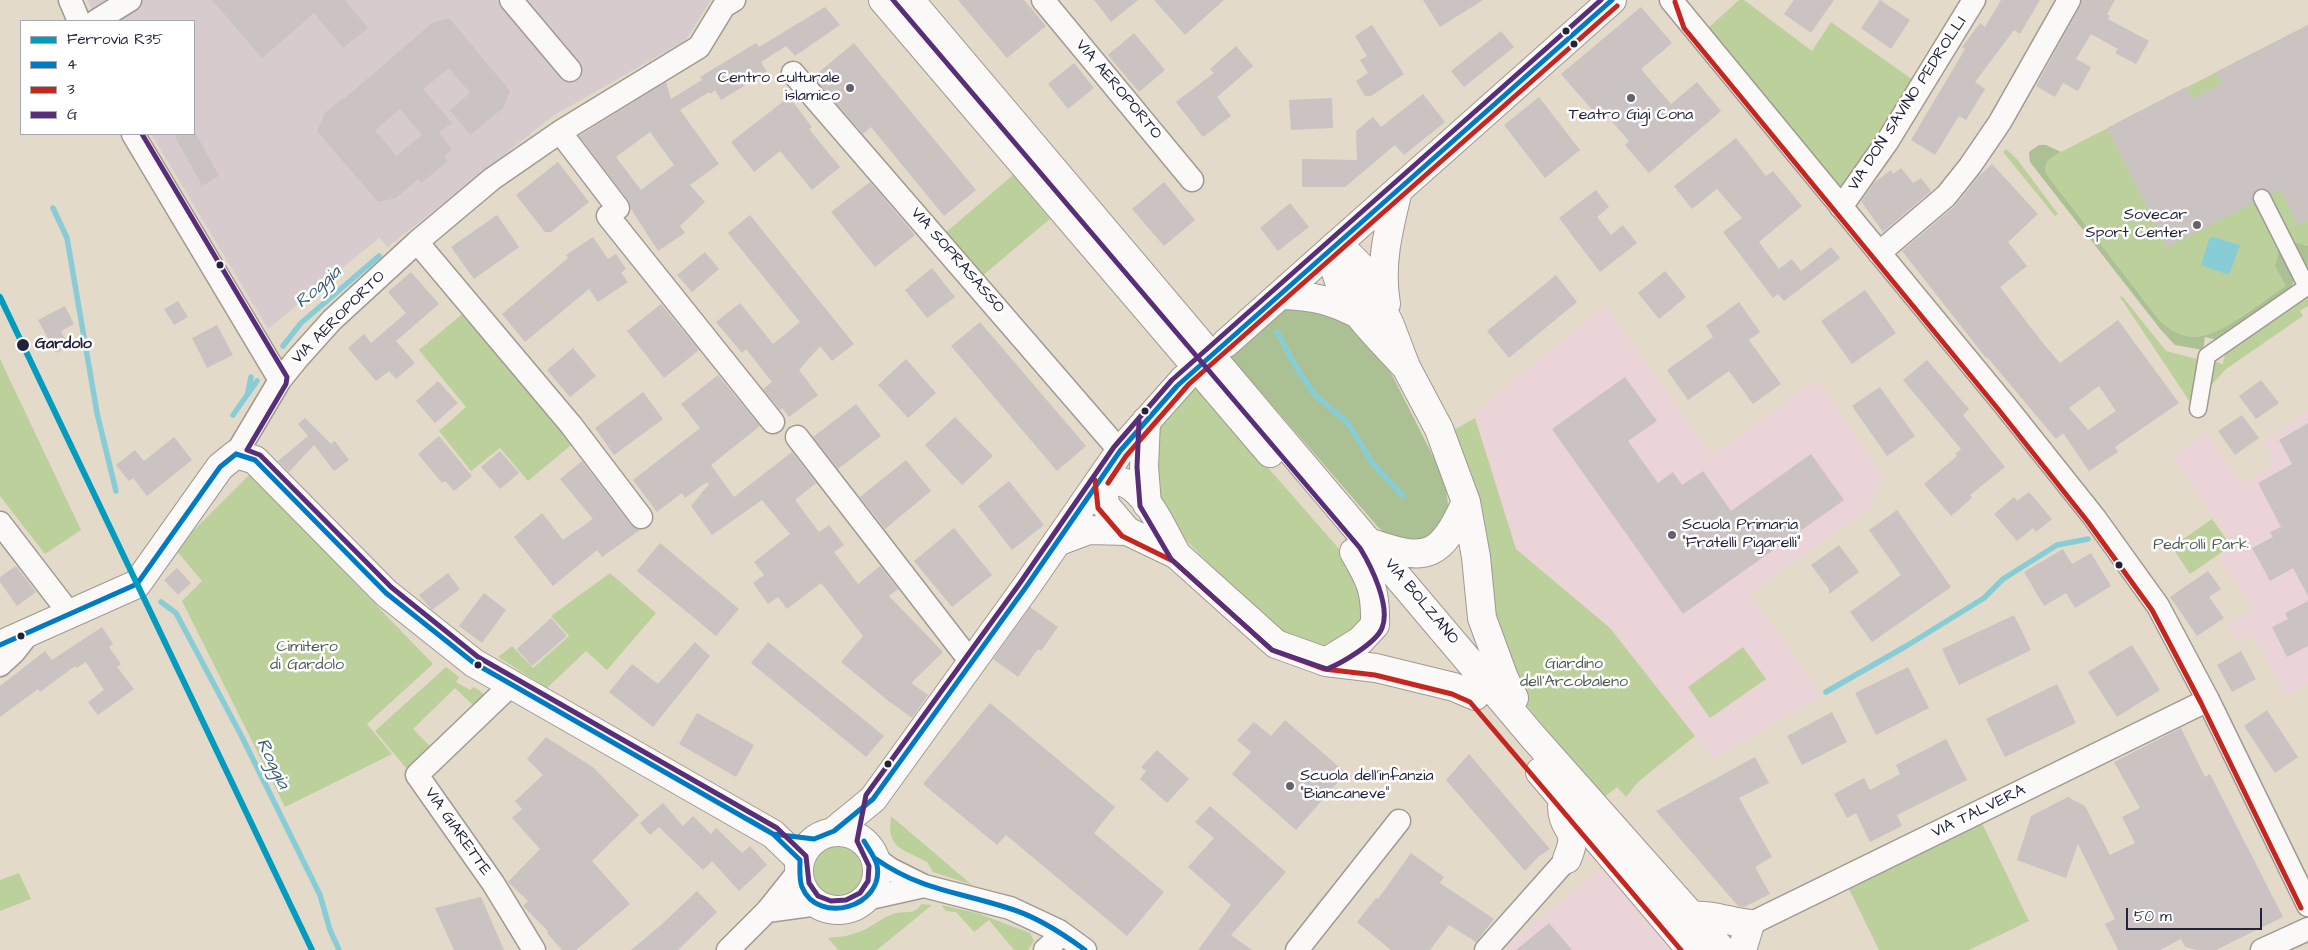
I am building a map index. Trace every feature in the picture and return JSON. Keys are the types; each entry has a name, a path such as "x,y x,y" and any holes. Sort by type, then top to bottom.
{"main road":[{"name":"VIA BOLZANO","path":"883,0 1363,548 1722,950"},
{"name":"VIA BOLZANO","path":"910,0 1363,548 1475,696 1691,950"},
{"path":"1226,343 1612,0"},
{"path":"1390,325 1382,282 1384,247 1398,190"},
{"path":"1335,246 1335,268 1345,294 1361,316 1406,367"},
{"path":"1335,246 1348,254 1362,268 1390,325 1406,367 1439,429 1466,502 1476,557 1482,618 1504,678 1534,738"},
{"path":"1281,295 1308,296 1332,301 1361,316"},
{"path":"236,454 256,460 386,593 474,663 773,834 812,850 856,835 870,850 878,870 876,880 866,899 855,906 842,910 830,909 818,904 808,896 801,884 812,850 873,799 1102,479 1120,451 1184,379"},
{"path":"1146,421 1144,468 1147,504"},
{"name":"VIA AEROPORTO","path":"0,645 137,584 220,467 236,454"},
{"path":"1102,479 1118,480 1132,487 1147,504 1178,555"},
{"path":"1102,479 1105,505 1128,530 1178,555 1276,644 1326,662 1376,668 1454,687 1475,696"},
{"path":"1326,662 1360,641 1375,625 1376,604 1363,548 1398,553 1423,553 1440,547 1452,532 1466,502"},
{"path":"1057,542 1090,530 1128,530"},
{"path":"1561,797 1562,819 1574,835 1573,844 1567,859"},
{"path":"870,850 873,799"},
{"path":"1567,859 1580,852 1591,854 1604,862 1616,862"},
{"path":"1692,916 1708,914 1719,919 1750,924 1742,950"}],"street":[{"path":"70,0 79,20"},
{"path":"98,20 130,0"},
{"path":"510,0 570,70"},
{"name":"VIA AEROPORTO","path":"236,454 280,380 332,320 417,242 492,179 560,132 699,47 724,6 734,0"},
{"name":"VIA AEROPORTO","path":"1043,0 1192,180"},
{"path":"1671,0 2004,404 2094,517 2158,606 2208,700 2308,905"},
{"path":"1682,0 1690,23"},
{"name":"VIA DON SAVINO PEDROLLI","path":"1841,207 1887,142 1974,0"},
{"path":"1879,252 1946,196 1970,166 2000,122 2068,0"},
{"name":"VIA SOPRASASSO","path":"792,73 1120,451"},
{"path":"560,132 618,208 608,216 773,422"},
{"path":"134,135 280,380"},
{"path":"2198,409 2207,356 2308,286 2262,198"},
{"path":"417,242 571,425 641,517"},
{"path":"797,437 971,662"},
{"path":"0,523 70,614"},
{"path":"0,665 14,652 29,632"},
{"name":"VIA GIARETTE","path":"512,684 417,775 493,883 534,950"},
{"name":"VIA TALVERA","path":"1750,924 2208,700"},
{"path":"1297,950 1399,821"},
{"path":"728,950 767,911 812,850"},
{"path":"870,850 890,869 924,886 1010,908 1059,931 1085,950"},
{"path":"1486,950 1567,859"},
{"path":"866,899 924,886"},
{"path":"767,911 818,904"},
{"path":"2262,950 2308,929"},
{"path":"1044,950 1054,942 1059,931"}],"shaded area":[{"path":"88,0 711,0 686,40 553,116 388,247 379,238 268,329 152,135 195,135 195,20 96,20"},
{"name":"Scuola Primaria \"Fratelli Pigarelli\"","path":"1605,305 1712,455 1817,380 1882,475 1871,507 1750,594 1822,696 1713,759 1610,628 1516,549 1475,418 1478,410"},
{"path":"2308,412 2308,683 2286,696 2253,635 2239,643 2227,626 2255,608 2218,558 2235,546 2172,457 2205,432 2243,484 2274,463 2264,441"},
{"path":"1602,868 1673,950 1510,950 1506,946"}],"green space":[{"path":"1739,0 1744,0 1812,51 1831,22 1913,80 1841,189 1707,29"},
{"name":"Sovecar Sport Center","path":"2308,25 2308,274 2218,331 2196,337 2173,330 2160,321 2047,175 2046,167 2048,160"},
{"path":"2039,145 2046,145 2061,152 2048,160 2046,167 2047,175 2160,321 2171,330 2192,337 2212,333 2233,322 2286,286 2275,266 2280,249 2294,278 2292,287 2217,340 2205,337 2203,350 2175,345 2161,330 2030,162 2029,152"},
{"path":"2006,149 2017,159 2058,214 2055,216 2003,152"},
{"path":"1013,175 1050,219 981,277 944,234"},
{"path":"2293,242 2308,246 2308,270 2304,267"},
{"path":"2308,295 2308,306 2300,311 2303,316 2226,369 2204,393 2210,360 2223,364 2225,351"},
{"path":"2122,296 2166,351 2201,360 2192,405 2120,297"},
{"path":"1284,304 1329,308 1359,324 1380,351 1445,480 1449,513 1430,537 1417,541 1390,538 1378,527 1228,354"},
{"path":"467,310 576,441 528,481 500,448 471,471 439,431 466,407 419,350"},
{"path":"0,359 81,530 45,554 0,496"},
{"path":"1194,383 1354,566 1364,599 1362,622 1348,641 1319,647 1287,638 1202,557 1151,503 1154,426"},
{"name":"Giardino dell'Arcobaleno","path":"1475,418 1516,549 1610,628 1695,736 1638,782 1626,797 1617,787 1603,798 1524,702 1504,651 1452,431"},
{"name":"Cimitero di Gardolo","path":"250,474 433,664 367,724 392,754 285,807 182,601 202,581 175,549"},
{"name":"Pedrolli Park","path":"2212,519 2231,546 2190,574 2172,547"},
{"path":"610,573 656,613 607,670 586,651 547,688 498,657 512,646 533,668 569,636 551,616"},
{"path":"1743,647 1766,679 1710,718 1688,687"},
{"path":"446,667 459,677 456,682 470,690 474,687 488,697 477,709 455,688 413,729 435,751 411,774 375,731"},
{"path":"891,816 972,885 933,872 927,862 899,847 891,836"},
{"path":"1981,821 2029,921 1969,950 1879,950 1847,885"},
{"path":"833,847 843,847 852,851 858,857 862,871 858,885 852,891 843,895 833,895 824,891 818,885 814,876 814,866 818,857 824,851"},
{"path":"19,873 31,899 0,911 0,880"},
{"path":"921,904 932,905 877,950 838,950 828,938 859,932 893,914 916,910"},
{"path":"941,905 977,913 1030,933 1034,941 1028,950 1014,950 989,920 974,932 956,912 946,911"}],"water":[{"path":"2213,237 2240,245 2229,275 2201,265 2209,239"}],"building":[{"path":"212,0 345,0 368,28 343,48 314,13 262,58"},
{"path":"958,0 1024,0 1046,26 1007,58"},
{"path":"1094,0 1138,0 1111,22"},
{"path":"1154,0 1224,0 1185,35"},
{"path":"1423,0 1483,0 1440,27"},
{"path":"1794,0 1834,0 1811,33 1784,14"},
{"path":"1880,0 1910,20 1891,49 1861,28"},
{"path":"2001,0 2040,0 2020,34 2014,30 1975,82 1985,89 1966,120 1959,116 1935,155 1911,140 1965,49 1962,47 1980,23 1985,27"},
{"path":"2082,0 2115,0 2107,14 2110,16 2108,19 2149,41 2136,64 2115,53 2118,49 2091,34 2076,59 2091,67 2078,91 2063,83 2055,97 2036,86"},
{"path":"825,7 840,25 795,56 786,46 761,62 767,72 721,100 715,90 680,110 719,164 690,185 705,202 680,226 685,233 658,251 631,209 628,200 579,136 666,82 671,99 702,80 700,77 756,43 759,47","holes":["650,132 674,165 641,190 616,157"]},
{"path":"1641,7 1672,43 1641,69 1671,104 1697,82 1721,111 1649,173 1625,145 1629,141 1599,107 1594,112 1561,74"},
{"path":"449,18 510,91 503,108 470,135 450,110 470,93 449,68 423,89 452,123 439,132 452,150 444,156 448,161 421,183 418,179 396,198 378,202 317,131 325,113 344,99 432,23","holes":["400,109 422,135 396,156 375,130"]},
{"path":"1372,25 1404,74 1371,96 1365,96 1356,81 1368,73 1360,60 1367,56 1355,36"},
{"path":"2308,25 2308,220 2298,225 2280,189 2271,194 2262,188 2253,193 2253,203 2167,247 2107,128 2186,87 2192,99 2222,83 2216,72"},
{"path":"1501,31 1514,47 1464,87 1451,71"},
{"path":"1134,33 1165,70 1139,92 1108,55"},
{"path":"854,43 976,190 944,216 871,127 863,134 813,77"},
{"path":"1236,46 1253,66 1217,97 1231,116 1203,137 1176,102 1214,73 1210,69"},
{"path":"1074,63 1094,88 1068,109 1048,84"},
{"path":"1423,94 1445,122 1404,155 1395,145 1345,187 1302,187 1302,159 1357,160 1356,131 1373,117 1381,127"},
{"path":"789,97 812,127 809,129 840,167 812,190 780,151 754,172 731,142"},
{"path":"1539,97 1580,150 1545,178 1504,125"},
{"path":"1332,98 1333,128 1291,130 1289,100"},
{"path":"196,134 219,176 202,186 175,135"},
{"path":"1736,138 1766,176 1773,171 1802,206 1759,242 1779,269 1792,259 1801,271 1831,247 1840,258 1784,301 1778,294 1773,298 1723,232 1742,218 1717,189 1692,209 1674,186"},
{"path":"558,162 589,202 551,232 545,232 516,195"},
{"path":"1992,164 2038,214 2008,242 2027,266 2000,287 2060,363 2118,320 2179,403 2115,447 2118,452 2089,471 2063,433 2056,439 1986,358 1902,251 1955,206 1978,177","holes":["2099,386 2116,411 2088,430 2069,408"]},
{"path":"1901,168 1913,183 1921,178 1931,191 1883,232 1861,201 1875,182 1891,170 1893,174"},
{"path":"870,182 915,235 875,267 831,212"},
{"path":"1164,182 1195,220 1164,246 1132,209"},
{"path":"1596,190 1609,207 1597,217 1611,235 1623,225 1637,243 1600,272 1559,218"},
{"path":"1290,203 1309,227 1278,251 1260,228"},
{"path":"497,215 519,247 474,279 451,247"},
{"path":"750,215 854,344 832,361 820,346 799,370 818,395 789,417 782,408 780,410 763,389 772,382 746,349 742,353 716,322 740,303 773,344 800,322 728,233"},
{"path":"593,237 608,259 616,254 626,269 621,273 628,282 598,302 589,289 525,342 502,314 568,258 566,255"},
{"path":"705,252 719,269 692,292 677,275"},
{"path":"932,268 955,297 927,318 905,290"},
{"path":"1665,271 1686,297 1659,319 1638,293"},
{"path":"411,272 439,304 396,341 415,363 396,379 389,371 376,381 348,348 364,334 371,343 406,313 388,292"},
{"path":"1556,275 1577,302 1509,358 1487,331"},
{"path":"1865,290 1896,333 1852,364 1821,321"},
{"path":"178,301 188,317 174,325 164,309"},
{"path":"1739,302 1760,332 1749,340 1781,384 1753,404 1729,371 1688,400 1667,370 1713,337 1706,326"},
{"path":"661,304 699,350 664,378 627,331"},
{"path":"65,306 74,324 61,331 69,346 56,353 38,320"},
{"path":"980,322 1086,446 1057,471 951,346"},
{"path":"217,325 233,355 207,368 192,338"},
{"path":"573,348 596,376 570,397 547,370"},
{"path":"906,359 936,393 908,418 878,385"},
{"path":"1927,360 1969,409 1963,415 2005,467 1970,495 1972,498 1951,516 1924,484 1957,456 1955,454 1961,449 1903,380"},
{"path":"718,375 760,426 711,465 734,497 792,452 816,483 795,500 819,532 829,525 844,545 834,552 858,584 880,566 898,589 889,596 943,652 911,683 928,695 912,718 841,662 863,636 821,583 787,609 778,597 768,604 753,583 764,575 754,562 790,534 762,500 712,535 691,506 709,484 707,482 685,498 682,493 657,512 633,480 700,428 681,404"},
{"path":"1625,377 1657,421 1628,441 1658,483 1673,472 1682,485 1703,471 1731,511 1811,454 1844,500 1683,614 1552,429"},
{"path":"2261,380 2279,403 2256,419 2239,396"},
{"path":"438,381 458,403 435,423 416,401"},
{"path":"1880,387 1915,436 1887,456 1852,406"},
{"path":"643,392 663,419 614,455 595,428"},
{"path":"856,404 881,436 838,469 813,437"},
{"path":"2242,415 2259,438 2235,455 2218,431"},
{"path":"955,417 993,456 962,485 925,445"},
{"path":"305,418 331,444 335,441 349,460 334,471 314,445 289,472 278,461 308,436 298,424"},
{"path":"2308,423 2308,596 2293,568 2270,581 2252,548 2273,537 2270,532 2281,527 2258,483 2292,464 2279,440"},
{"path":"439,436 472,476 454,491 445,481 442,483 418,454"},
{"path":"174,437 192,460 147,496 133,478 129,481 116,465 135,450 144,461"},
{"path":"500,451 519,473 500,489 481,467"},
{"path":"906,460 931,491 885,529 860,497"},
{"path":"582,461 631,525 640,530 602,557 597,550 553,586 514,537 542,513 563,540 593,519 560,479"},
{"path":"1009,481 1044,525 1012,550 978,506"},
{"path":"2029,492 2052,519 2036,532 2033,528 2017,541 1994,514 2014,497 2017,501"},
{"path":"1897,510 1951,587 1872,642 1850,612 1901,575 1869,530"},
{"path":"954,528 992,575 952,607 914,561"},
{"path":"660,543 739,609 716,636 637,571"},
{"path":"1839,545 1859,572 1829,594 1829,589 1811,565"},
{"path":"2063,549 2072,564 2091,553 2111,586 2075,608 2066,593 2044,606 2024,572"},
{"path":"16,566 36,592 17,606 0,582 0,577"},
{"path":"177,568 191,583 178,595 164,580"},
{"path":"2208,571 2221,589 2209,597 2224,618 2197,636 2170,597"},
{"path":"448,573 460,589 432,610 419,595"},
{"path":"484,593 506,610 482,643 459,626"},
{"path":"2308,601 2308,646 2287,657 2272,627 2288,619 2285,613"},
{"path":"1030,607 1058,627 1041,651 1038,649 1018,677 993,659"},
{"path":"2014,615 2031,650 1959,685 1942,649"},
{"path":"551,618 567,636 532,666 517,649"},
{"path":"102,627 113,644 109,647 121,664 117,667 134,689 98,715 88,702 104,690 86,662 76,668 75,666 40,692 38,689 0,717 0,686 45,651 52,660"},
{"path":"695,642 710,656 653,727 609,692 632,664 658,684"},
{"path":"768,642 884,736 866,757 751,663"},
{"path":"2132,645 2160,690 2117,717 2088,672"},
{"path":"2241,651 2256,679 2232,692 2217,665"},
{"path":"1908,667 1929,708 1876,735 1855,693"},
{"path":"2057,684 2076,723 2005,757 1986,719"},
{"path":"990,703 1115,807 1094,833 1164,892 1127,936 1006,835 997,845 923,784"},
{"path":"2267,710 2298,757 2275,773 2244,726"},
{"path":"1832,712 1847,742 1802,765 1787,736"},
{"path":"697,713 754,745 736,777 679,744"},
{"name":"Scuola dell'infanzia \"Biancaneve\"","path":"1285,720 1346,773 1296,830 1232,774 1251,752 1237,740 1254,722 1271,736"},
{"path":"2181,728 2205,777 2210,774 2283,917 2216,950 2197,950 2185,947 2181,939 2160,950 2118,950 2105,924 2115,919 2078,844 2066,878 2017,860 2031,816 2068,797 2085,806 2110,855 2135,843 2122,817 2140,808 2114,762"},
{"path":"546,737 594,768 639,815 592,861 630,904 576,950 562,950 547,933 548,931 523,906 528,901 508,882 540,849 512,818 522,809 515,801 543,775 527,759"},
{"path":"1946,739 1967,780 1897,815 1902,826 1870,842 1856,813 1847,818 1834,794 1864,778 1870,790 1900,774 1896,765"},
{"path":"1157,750 1189,779 1167,803 1140,779 1146,771 1141,767"},
{"path":"1469,754 1550,849 1539,856 1525,871 1446,780"},
{"path":"1755,757 1769,783 1739,798 1772,857 1755,867 1770,894 1744,907 1738,906 1656,811"},
{"path":"663,803 683,826 693,816 711,834 716,828 742,853 750,846 767,865 739,891 712,861 703,870 659,827 650,835 640,823"},
{"path":"1210,806 1286,872 1231,935 1252,950 1198,950 1231,905 1188,867 1214,838 1195,822"},
{"path":"1411,853 1444,877 1440,883 1494,919 1476,942 1449,925 1430,950 1391,950 1357,922 1376,898 1378,899"},
{"path":"697,891 717,912 678,950 631,950 660,926"},
{"path":"481,897 504,950 454,950 435,908"},
{"path":"1549,923 1572,950 1516,950"}],"waterway":[{"path":"53,208 67,238 97,413 116,491"},
{"name":"Roggia","path":"283,346 301,323 379,256"},
{"path":"1277,332 1296,367 1315,395 1347,422 1374,465 1403,496"},
{"path":"248,392 251,377"},
{"name":"Roggia","path":"233,415 257,381"},
{"path":"1826,692 1908,645 1984,598 2003,579 2057,545 2088,539"},
{"name":"Roggia","path":"161,602 176,613 242,737 320,895 330,930 339,950"}],"rail line":[{"name":"R35","path":"0,297 312,950"}],"transit line":[{"name":"G","path":"893,0 1360,548 1374,575 1382,598 1384,619 1379,634 1358,652 1327,669 1272,650 1171,559 1140,506 1137,467 1139,421"},
{"name":"G","path":"143,135 287,377 286,384 247,450 260,455 391,587 478,657 777,828 806,856 809,883 818,896 831,901 846,900 860,893 868,881 869,866 857,841 866,795 1020,583 1114,447 1172,380 1601,0"},
{"name":"4","path":"236,454 255,460 386,593 474,663 773,834 814,839 834,831 873,799 1026,587 1120,451 1177,386 1612,0"},
{"name":"3","path":"1675,2 1684,28 1998,409 2088,522 2152,610 2201,703 2301,908"},
{"name":"3","path":"1108,483 1126,456 1189,384 1617,6"},
{"name":"4","path":"0,645 137,584 220,467 236,454"},
{"name":"3","path":"1095,480 1098,508 1122,536 1173,561 1272,650 1324,669 1375,675 1452,694 1470,702 1681,950"},
{"name":"4","path":"749,820 773,834 800,860 802,887 810,899 822,906 835,908 848,906 861,901 871,892 877,880 877,865 864,841"},
{"name":"4","path":"876,859 924,884 1018,911 1039,920 1085,950"}],"place":[{"name":"Centro culturale islamico","path":"850,88"},
{"name":"Teatro Gigi Cona","path":"1631,98"},
{"name":"Sovecar Sport Center","path":"2197,225"},
{"name":"Gardolo","path":"23,345"},
{"name":"Scuola Primaria \"Fratelli Pigarelli\"","path":"1672,535"},
{"name":"Scuola dell'infanzia \"Biancaneve\"","path":"1290,786"}]}
